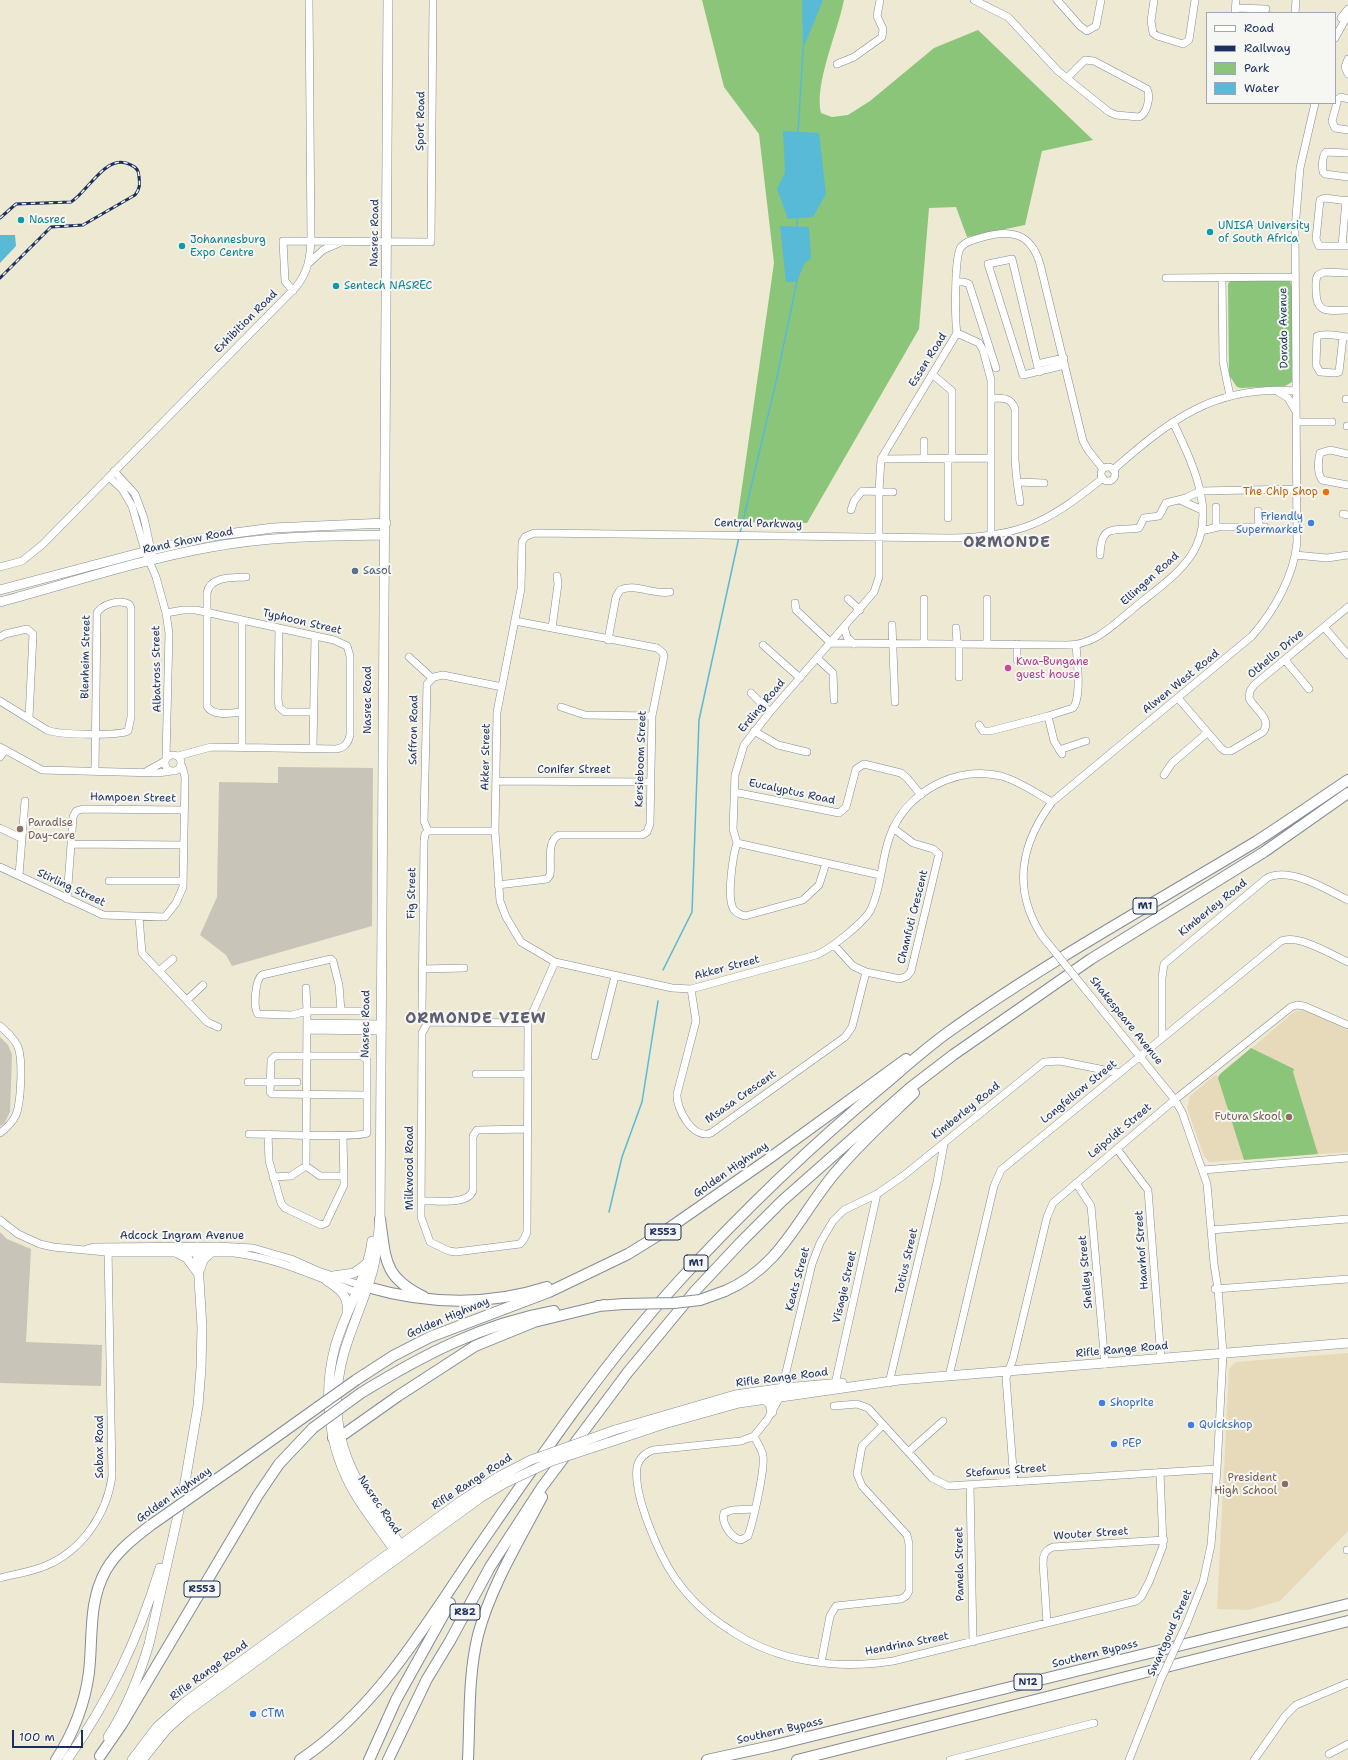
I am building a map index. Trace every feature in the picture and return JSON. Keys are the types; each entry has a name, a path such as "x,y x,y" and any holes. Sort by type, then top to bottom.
{"highway":[{"name":"M1","path":"491,1530 590,1388 678,1282 812,1147 944,1036 1026,979 1084,942 1259,839 1348,780"},
{"name":"M1","path":"554,1472 628,1372 695,1290 782,1201 910,1088 953,1055 1091,959 1264,852 1348,793"},
{"name":"Golden Highway","path":"56,1760 77,1720 87,1687 92,1614 100,1584 109,1566 122,1549 151,1525 356,1380 393,1356 430,1337 549,1292 596,1271 662,1233 767,1160 910,1056 944,1036"},
{"name":"R553","path":"98,1758 122,1724 258,1494 279,1464 313,1428 361,1393 432,1351 483,1329 526,1316 568,1308 624,1304 674,1303 700,1300 725,1291 753,1277 779,1252 835,1173 881,1125 953,1055"},
{"path":"380,1219 386,1255 392,1273 404,1286 431,1300"},
{"path":"362,1290 406,1298 431,1300 459,1301 499,1298 543,1288 596,1271"},
{"path":"336,1437 475,1346 534,1322 604,1306"},
{"path":"468,1760 470,1688 473,1662 484,1614 554,1472"},
{"name":"R82","path":"388,1760 427,1679 450,1641 490,1567 542,1487 554,1472"},
{"path":"300,1760 337,1732 390,1676 430,1621 491,1530"},
{"name":"R82","path":"369,1760 418,1658 491,1530"},
{"name":"Southern Bypass","path":"707,1760 1348,1604"},
{"name":"N12","path":"797,1760 1348,1621"}],"main road":[{"name":"Nasrec Road","path":"388,0 385,466 382,476 380,1219 373,1272 346,1321 335,1347 331,1372 329,1412 336,1437 350,1467 387,1533 400,1551"},
{"name":"Rand Show Road","path":"0,590 148,550 212,536 274,528 383,524"},
{"name":"Rand Show Road","path":"0,602 151,560 210,547 276,538 383,535"},
{"name":"Nasrec Road","path":"336,1437 339,1375 362,1290 371,1248 376,1195 380,1027"},
{"path":"98,1758 105,1742 129,1699 149,1644 192,1446 198,1406 201,1368 202,1327 198,1250"},
{"path":"176,1252 187,1258 199,1274"},
{"path":"199,1274 203,1260 210,1253"},
{"path":"346,1321 348,1306 345,1296 330,1279 354,1273 367,1263"},
{"name":"Rifle Range Road","path":"142,1760 167,1729 186,1712 400,1551 484,1495 502,1480 531,1460 615,1430 721,1398 784,1388 893,1381 1348,1344"},
{"name":"Rifle Range Road","path":"132,1760 157,1727 184,1703 382,1558 400,1551 410,1538 461,1501 502,1480 552,1461 720,1407 764,1399 893,1381"},
{"path":"764,1399 770,1404 772,1412"},
{"path":"67,1760 95,1719 124,1665 147,1611 175,1521"},
{"path":"382,1558 387,1548 387,1533 399,1537 410,1538"}],"street":[{"name":"Exhibition Road","path":"0,567 22,561 42,545 293,291 304,276 309,263 311,240 309,0"},
{"name":"Sport Road","path":"387,241 431,242 433,0"},
{"path":"837,64 854,57 882,37 883,28 877,17 880,0"},
{"path":"974,0 1011,19 1056,69 1067,78 1111,114 1139,117 1144,114 1149,96 1147,89 1094,61 1085,60 1067,78"},
{"path":"1057,0 1082,28 1087,31 1093,29 1097,24 1101,0"},
{"path":"1154,0 1151,21 1153,33 1157,36 1183,44 1189,40 1195,0"},
{"path":"1236,0 1236,10 1266,9"},
{"path":"1295,12 1296,0"},
{"path":"1336,27 1348,8"},
{"path":"1336,36 1348,15"},
{"path":"1348,59 1345,69 1348,74"},
{"path":"1348,99 1338,99 1332,121 1335,128 1348,130"},
{"name":"Dorado Avenue","path":"1295,555 1297,489 1294,277 1295,229 1300,174 1315,104"},
{"path":"1348,153 1326,152 1324,154 1322,167 1324,173 1348,177"},
{"path":"1322,198 1347,200 1345,246 1321,246 1317,244 1319,204 1322,198"},
{"path":"957,333 957,256 961,247 967,242 1002,232 1014,234 1026,240 1037,256 1083,441 1103,469"},
{"path":"293,291 285,281 283,241 387,241"},
{"path":"309,263 323,250 347,241"},
{"path":"1039,372 1012,259 988,264 1024,375 1039,372 1064,362"},
{"path":"1348,272 1324,272 1318,275 1316,278 1316,299 1318,306 1321,308 1348,310"},
{"path":"1166,278 1294,277"},
{"path":"1222,278 1223,362 1230,396"},
{"path":"956,282 964,282 969,284 996,368"},
{"name":"Essen Road","path":"878,537 881,459 957,333 977,341 983,350 990,374 992,536"},
{"path":"1319,335 1345,337 1339,372 1334,373 1319,371 1316,365 1316,338 1319,335"},
{"path":"1037,364 1064,362"},
{"path":"932,374 952,391 948,518"},
{"path":"1113,470 1150,438 1172,422 1198,407 1230,396 1274,390 1296,391"},
{"path":"1274,390 1288,398 1296,412"},
{"path":"991,398 1007,399 1012,403 1015,409 1015,460 1020,502"},
{"name":"Ellingen Road","path":"831,643 1076,645 1087,643 1102,634 1174,574 1194,551 1201,531 1202,510 1200,491 1192,467 1172,422"},
{"path":"1296,422 1332,422"},
{"path":"924,441 924,459"},
{"path":"1348,454 1324,450 1320,453 1319,475 1322,480 1348,485"},
{"path":"881,459 990,458"},
{"path":"1103,469 1109,467 1113,470"},
{"path":"1103,469 1101,472 1103,478 1109,480 1113,478 1113,470"},
{"name":"Albatross Street","path":"111,474 135,494 144,518 148,550 166,613 169,633 168,739 166,760"},
{"name":"Central Parkway","path":"507,662 522,579 522,542 525,537 530,534 950,538 992,536 1024,528 1048,518 1066,507 1103,478"},
{"path":"1017,482 1044,483"},
{"path":"1100,555 1101,540 1105,534 1115,529 1139,528 1144,518 1159,516 1166,503 1180,500 1200,491 1297,489"},
{"path":"851,510 859,493 864,491 893,492"},
{"path":"1180,500 1202,510"},
{"path":"1216,507 1216,527"},
{"path":"1201,531 1216,527 1262,527 1258,511"},
{"name":"Erding Road","path":"737,843 733,829 735,775 744,745 770,712 860,610 874,592 878,584 878,537"},
{"path":"1295,555 1327,558 1348,555"},
{"name":"Alwen West Road","path":"1052,802 1237,650 1256,632 1277,600 1295,555"},
{"path":"552,628 558,584 557,576"},
{"path":"242,712 215,712 209,710 207,706 207,593 212,583 226,579 246,577"},
{"path":"608,640 616,597 620,590 629,588 662,593 670,592"},
{"path":"848,599 860,610"},
{"path":"924,599 924,643"},
{"path":"987,599 987,644"},
{"name":"Blenheim Street","path":"95,734 123,733 128,731 131,717 131,608 127,603 120,602 100,608 97,612 95,734 95,771"},
{"path":"795,603 796,610 831,643"},
{"name":"Othello Drive","path":"1178,698 1207,733 1224,750 1229,751 1264,731 1266,721 1251,702 1249,696 1254,685 1348,607"},
{"name":"Typhoon Street","path":"166,613 190,609 207,612 342,642 349,649 350,730 348,741 344,747 336,749 211,747 193,752 179,760"},
{"path":"242,620 242,748"},
{"name":"Kersieboom Street","path":"498,885 547,879 550,875 551,844 559,835 645,834 650,824 652,716 665,655 657,648 608,640 515,621"},
{"path":"892,626 895,702"},
{"path":"844,627 847,637 854,644"},
{"path":"1324,627 1348,655"},
{"path":"278,628 279,708 286,712 313,712"},
{"path":"956,628 959,676"},
{"path":"0,637 5,634 27,629 33,634 29,718"},
{"path":"313,748 315,636"},
{"path":"1017,644 1017,660"},
{"path":"763,645 800,678"},
{"path":"979,725 983,731 990,731 1070,710 1075,705 1077,686 1076,645"},
{"path":"409,656 432,678 443,675 502,687"},
{"path":"818,658 833,673 834,700"},
{"path":"1285,660 1309,689"},
{"name":"Akker Street","path":"507,662 497,712 495,831 500,901 506,918 519,938 527,946 555,962 672,988 691,989 816,955 834,945 870,912 893,828 906,809 921,795 958,775 979,774 1008,779 1052,802"},
{"name":"Saffron Road","path":"428,831 424,821 426,687 432,678"},
{"path":"751,693 770,712"},
{"path":"0,701 55,733 95,734"},
{"path":"561,706 585,715 652,716"},
{"path":"1048,716 1054,741 1061,752 1086,741"},
{"path":"754,731 778,745 807,752"},
{"path":"1164,775 1172,762 1207,733"},
{"name":"Albatross Street","path":"168,739 179,760"},
{"path":"0,757 2,748 42,770 158,773 180,769 179,760 166,760 153,769 143,772"},
{"path":"166,760 166,768 181,777 184,784"},
{"name":"Stirling Street","path":"0,867 103,915 139,917 167,916 181,893 183,881 184,771 179,760"},
{"name":"Eucalyptus Road","path":"734,792 839,813 846,807 856,769 864,764 901,773 921,795"},
{"name":"Conifer Street","path":"497,781 650,782"},
{"path":"19,875 25,802"},
{"name":"Shakespeare Avenue","path":"1052,802 1032,834 1027,848 1023,871 1027,902 1032,917 1042,936 1175,1100 1182,1112 1208,1184 1220,1354"},
{"name":"Hampoen Street","path":"67,899 73,815 80,809 183,810"},
{"path":"0,828 21,838"},
{"name":"Chamfuti Crescent","path":"834,945 853,966 866,972 897,979 904,978 909,974 939,861 937,851 913,843 893,828"},
{"path":"428,831 495,831"},
{"name":"Fig Street","path":"428,831 424,840 422,1011 428,1022"},
{"path":"826,863 819,885 803,900 745,916 736,911 732,904 732,862 737,843 880,875"},
{"path":"71,844 183,845"},
{"name":"Kimberley Road","path":"1162,1038 1162,972 1164,964 1267,878 1280,874 1290,874 1348,900"},
{"path":"109,881 183,881"},
{"path":"139,917 141,951 207,1022 218,1027"},
{"name":"Longfellow Street","path":"949,1376 998,1174 1026,1149 1281,942 1290,939 1303,942 1348,962"},
{"path":"341,1011 340,985 334,961 331,959 260,976 257,982 255,1010 257,1013 292,1015 308,1011 341,1011 363,1011"},
{"path":"159,971 173,960"},
{"name":"Milkwood Road","path":"428,1022 422,1032 421,1200 422,1222 429,1240 435,1246 456,1252 520,1244 527,1232 528,1023 555,962"},
{"path":"423,969 464,968"},
{"name":"Msasa Crescent","path":"691,989 696,1021 677,1094 677,1102 692,1128 699,1133 705,1134 711,1133 845,1037 852,1027 866,972"},
{"path":"595,1056 615,976"},
{"path":"187,1000 203,985"},
{"path":"306,988 308,1011 306,1166"},
{"name":"Leipoldt Street","path":"1014,1482 1006,1378 1013,1359 1048,1213 1056,1199 1175,1100 1294,1006 1304,1006 1348,1025"},
{"path":"428,1022 528,1023"},
{"path":"343,1023 343,1031"},
{"path":"307,1027 343,1023 380,1027"},
{"path":"0,1026 14,1040 18,1048 20,1061 18,1108 10,1125 0,1133"},
{"path":"307,1027 343,1031 380,1027"},
{"path":"249,1134 306,1134 343,1136 362,1135 367,1133 367,1096 367,1060 364,1056 273,1057 271,1060 270,1082 270,1092 272,1094 367,1096"},
{"name":"Kimberley Road","path":"877,1194 944,1144 1044,1062 1060,1061 1120,1073"},
{"path":"476,1074 528,1074"},
{"path":"248,1082 298,1082"},
{"path":"421,1200 464,1200 471,1195 473,1190 473,1136 477,1130 528,1129"},
{"path":"268,1134 269,1161 283,1206 321,1225 326,1223 344,1185 343,1136"},
{"name":"Totius Street","path":"893,1381 944,1144"},
{"name":"Haarhof Street","path":"1117,1149 1148,1190 1162,1359"},
{"path":"1203,1170 1348,1158"},
{"path":"273,1177 291,1176 306,1166"},
{"path":"306,1166 320,1176 344,1176"},
{"name":"Shelley Street","path":"1076,1183 1091,1206 1105,1364"},
{"name":"Visagie Street","path":"834,1384 877,1194"},
{"name":"Keats Street","path":"754,1436 772,1412 784,1388 809,1276 820,1243 838,1215 853,1205 877,1194"},
{"path":"1211,1230 1348,1219"},
{"name":"Adcock Ingram Avenue","path":"0,1220 10,1230 40,1244 65,1249 86,1250 95,1247 108,1250 176,1252 234,1246 270,1252 330,1279"},
{"name":"Adcock Ingram Avenue","path":"108,1250 198,1250 210,1253 234,1253 267,1258 362,1290"},
{"name":"Sabax Road","path":"0,1578 45,1567 65,1556 79,1543 94,1525 108,1498 112,1476 108,1250"},
{"path":"1216,1289 1348,1279"},
{"name":"Swartgoud Street","path":"1129,1760 1161,1679 1200,1591 1206,1570 1211,1545 1211,1502 1215,1469 1220,1354"},
{"name":"Stefanus Street","path":"834,1406 857,1404 864,1406 938,1482 948,1486 1215,1469"},
{"path":"908,1452 943,1421"},
{"path":"821,1663 830,1616 836,1606 901,1599 906,1596 909,1591 909,1544 907,1535 862,1486 857,1478 862,1446 883,1425"},
{"path":"754,1436 762,1450 764,1461 755,1509 748,1536 741,1540 735,1538 724,1521 724,1513 732,1510 755,1509"},
{"name":"Hendrina Street","path":"754,1436 739,1442 655,1449 642,1457 638,1465 637,1473 646,1516 658,1548 681,1585 707,1612 730,1631 775,1652 821,1663 873,1664 973,1642 1127,1604 1139,1599 1159,1561 1164,1540 1160,1472"},
{"name":"Pamela Street","path":"970,1485 973,1642"},
{"name":"Wouter Street","path":"1047,1623 1043,1563 1044,1554 1048,1550 1053,1547 1164,1540"},
{"path":"1254,1760 1281,1721 1296,1705 1348,1684"},
{"path":"950,1760 1094,1723"},
{"path":"1329,1754 1348,1744"}],"shaded area":[{"path":"278,767 373,768 372,926 232,966 226,955 200,935 217,897 219,782 278,783"},
{"name":"Futura Skool","path":"1305,1010 1348,1030 1348,1152 1209,1162 1204,1156 1187,1108 1190,1096 1215,1075 1219,1076 1295,1011"},
{"path":"0,1037 8,1045 12,1055 10,1112 4,1124 0,1126"},
{"path":"0,1232 7,1239 31,1249 26,1342 102,1345 101,1386 0,1383"},
{"name":"President High School","path":"1348,1353 1348,1531 1280,1601 1248,1610 1217,1609 1229,1369 1236,1362"}],"green space":[{"path":"702,0 844,0 821,87 821,113 832,117 848,115 870,101 934,48 978,30 1093,140 1042,151 1025,225 967,237 956,207 929,208 919,329 807,523 737,522 774,263 759,134 724,87"},
{"path":"1288,279 1292,288 1292,382 1285,386 1237,387 1229,375 1228,284 1231,280"},
{"path":"1251,1048 1294,1069 1293,1072 1318,1154 1244,1160 1218,1078 1220,1074"}],"water":[{"path":"802,0 823,0 803,49"},
{"path":"783,131 819,133 826,194 813,217 788,219 777,189 785,172"},
{"path":"780,226 809,227 811,258 804,264 797,282 786,282"},
{"path":"0,235 15,235 16,246 0,263"}],"waterway":[{"path":"798,134 803,48"},
{"path":"797,217 797,228"},
{"path":"740,533 776,382 797,281"},
{"path":"663,970 692,912 699,720 739,537"},
{"path":"609,1212 622,1157 642,1102 658,1001"}],"railway":[{"path":"0,218 16,204 71,202 98,174 114,163 122,162 131,165 138,171 140,182 138,191 135,195 83,225 51,227 0,278"}],"place":[{"name":"Nasrec","path":"21,220"},
{"name":"UNISA University of South Africa","path":"1210,232"},
{"name":"Johannesburg Expo Centre","path":"182,246"},
{"name":"Sentech NASREC","path":"336,286"},
{"name":"The Chip Shop","path":"1326,492"},
{"name":"Friendly Supermarket","path":"1311,523"},
{"name":"Sasol","path":"355,571"},
{"name":"Kwa-Bungane guest house","path":"1008,668"},
{"name":"Paradise Day-care","path":"20,829"},
{"name":"Futura Skool","path":"1289,1117"},
{"name":"Shoprite","path":"1102,1403"},
{"name":"Quickshop","path":"1191,1425"},
{"name":"PEP","path":"1114,1444"},
{"name":"President High School","path":"1285,1484"},
{"name":"CTM","path":"253,1714"}],"district":[{"name":"ORMONDE","path":"1007,543"},
{"name":"ORMONDE VIEW","path":"476,1019"}]}
